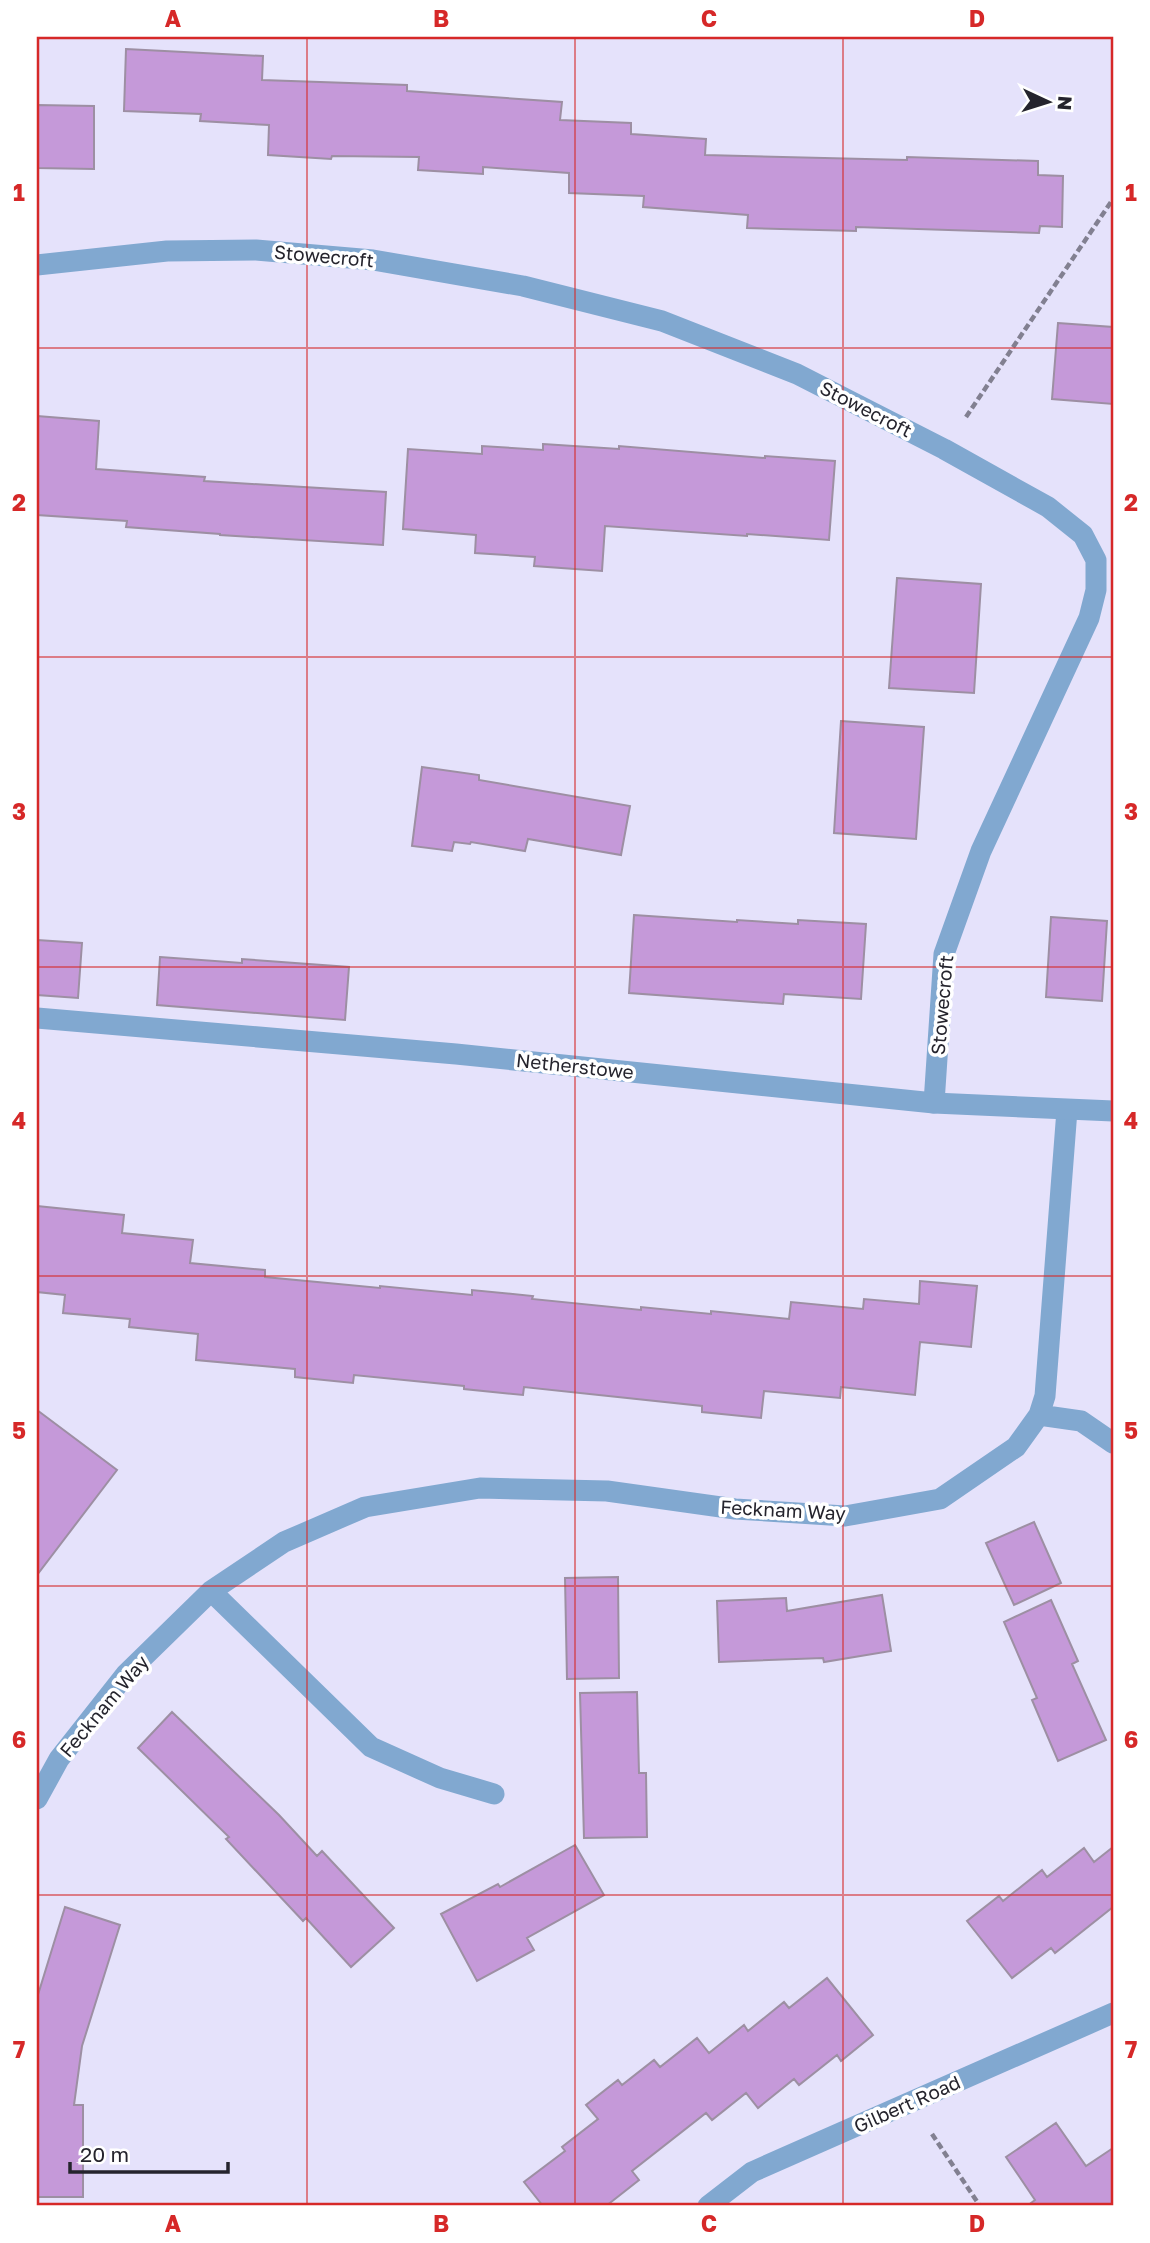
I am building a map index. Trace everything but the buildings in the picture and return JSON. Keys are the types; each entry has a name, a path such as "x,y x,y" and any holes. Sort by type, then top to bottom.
{"street":[{"name":"Stowecroft","path":"37,265 167,251 256,250 373,260 523,286 662,321 797,374 944,449 1048,507 1083,535 1105,560 1089,618 981,851 944,954 934,1103"},
{"name":"Netherstowe","path":"37,1018 456,1054 934,1103 1113,1111"},
{"name":"Fecknam Way","path":"37,1799 59,1759 126,1674 211,1591 284,1542 365,1507 480,1488 607,1491 735,1509 845,1516 940,1499 1016,1447 1039,1415 1045,1396 1067,1110"},
{"path":"1039,1415 1081,1421 1113,1443"},
{"path":"211,1591 371,1747 440,1779 494,1794"},
{"name":"Gilbert Road","path":"708,2206 752,2172 1113,2013"}],"path":[{"path":"944,449 1113,200"},
{"path":"910,2102 980,2206"}]}
